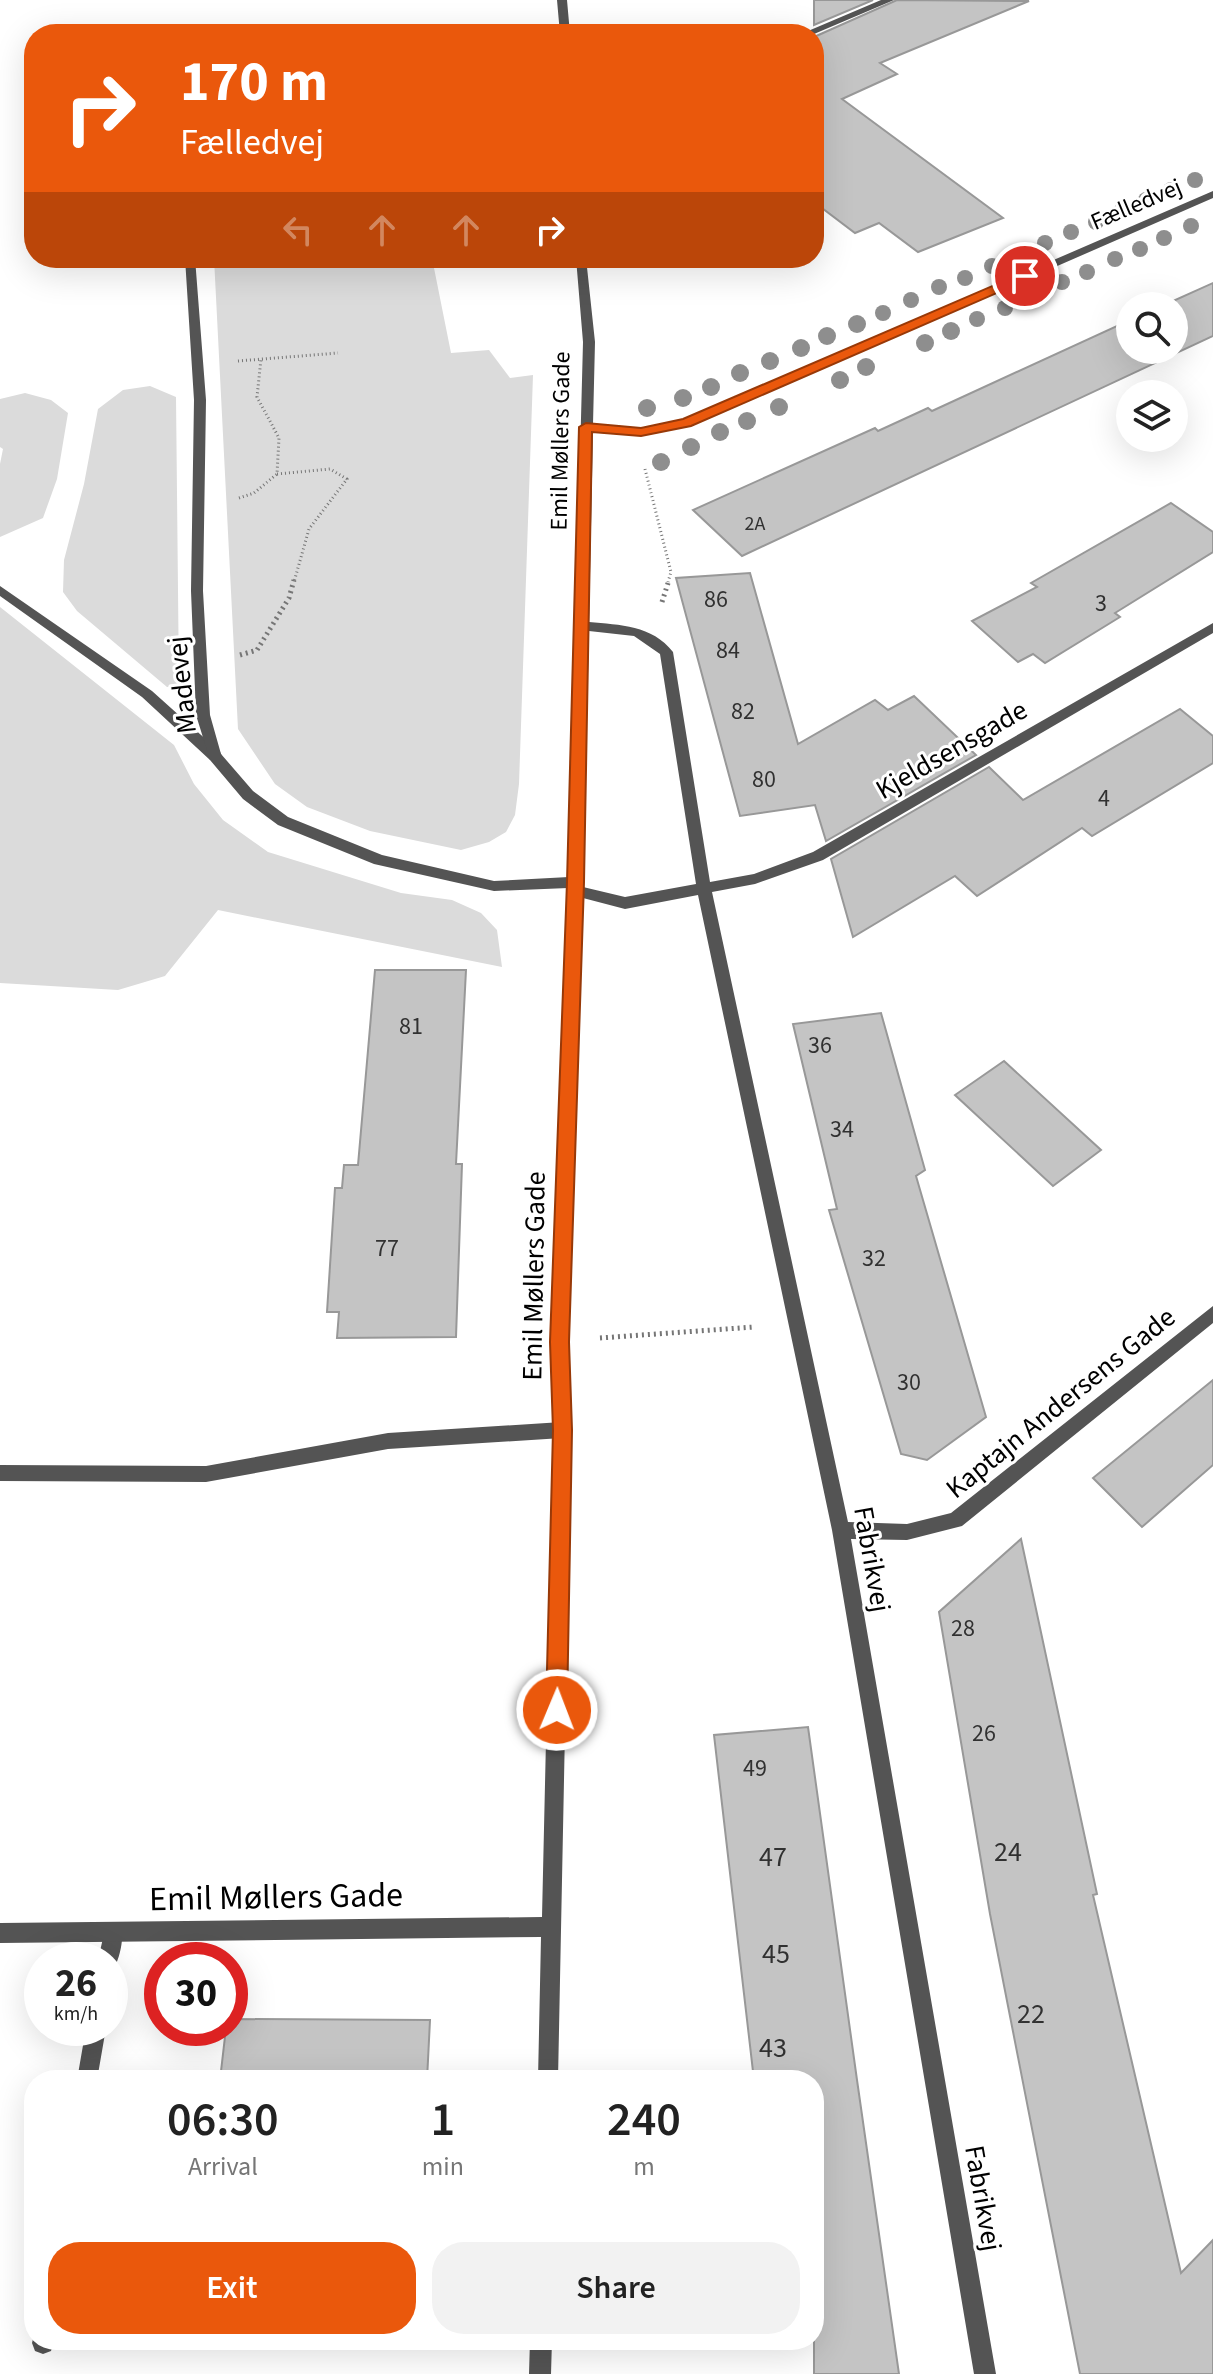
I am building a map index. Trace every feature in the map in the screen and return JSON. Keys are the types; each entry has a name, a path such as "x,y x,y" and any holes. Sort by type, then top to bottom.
{"street":[{"path":"562,0 564,24"},
{"path":"824,27 889,0"},
{"name":"Fælledvej","path":"586,427 641,432 687,423 1213,194"},
{"name":"Madevej","path":"191,268 197,365 200,666 203,715 215,756 248,795 283,821 379,860 494,886 575,886"},
{"name":"Emil Møllers Gade","path":"548,2070 562,1430 559,1342 589,342 582,268"},
{"path":"0,590 147,694 215,756"},
{"path":"575,886 625,903 704,890 666,652 651,636 582,626"},
{"name":"Kjeldsensgade","path":"704,890 755,879 818,856 1213,627"},
{"name":"Fabrikvej","path":"704,890 841,1530 985,2374"},
{"name":"Kaptajn Andersens Gade","path":"841,1530 907,1532 956,1520 1213,1313"},
{"path":"0,1473 206,1474 388,1441 562,1430"},
{"name":"Emil Møllers Gade","path":"0,1933 552,1927"},
{"path":"111,1942 113,1932"},
{"path":"89,2070 93,2046"},
{"path":"540,2374 541,2350"}],"path":[{"path":"197,365 338,353"},
{"path":"261,359 257,397 279,438 277,474"},
{"path":"641,432 646,477 671,572 651,636"},
{"path":"198,510 254,493 277,474 330,469 347,479 309,529 289,598 257,650 200,666"},
{"path":"559,1342 796,1323"}],"shaded area":[{"path":"215,268 434,268 451,353 489,350 510,378 533,375 519,784 515,815 506,832 489,842 461,850 370,831 307,807 275,784 238,729"},
{"path":"150,386 176,397 179,686 167,687 77,611 63,592 64,560 84,484 98,409 123,390"},
{"path":"25,393 51,400 68,413 57,479 43,518 0,537 0,464 3,449 0,447 0,399"},
{"path":"0,607 174,745 194,784 223,820 268,852 401,893 452,900 481,913 497,930 502,967 218,910 165,976 118,990 0,983"}],"building":[{"path":"814,0 873,0 816,24"},
{"path":"897,0 1029,1 880,63 897,74 842,99 1003,218 918,252 879,223 855,233 824,210 824,33"},
{"path":"1213,283 1213,336 1188,348 1188,294"},
{"path":"1116,326 1116,364 1153,364 742,556 693,510 875,428 878,431 928,408 932,411"},
{"path":"1171,503 1213,532 1213,552 1115,613 1120,617 1045,663 1033,654 1018,662 972,621 1037,587 1031,583"},
{"path":"750,573 798,744 875,700 888,710 914,696 976,755 826,841 815,805 740,816 676,578"},
{"path":"1180,709 1213,736 1213,763 1092,836 1082,828 977,896 955,876 853,937 831,859 989,767 1023,800"},
{"path":"375,970 466,970 456,1164 462,1164 456,1337 337,1338 339,1312 327,1312 335,1188 342,1188 344,1165 358,1165"},
{"path":"881,1013 925,1170 916,1176 986,1417 927,1460 901,1454 829,1210 837,1209 793,1024"},
{"path":"1004,1061 1101,1150 1053,1186 955,1095"},
{"path":"1213,1380 1213,1465 1142,1527 1093,1478"},
{"path":"1021,1539 1097,1894 1093,1895 1181,2273 1213,2240 1213,2374 1080,2374 990,1914 939,1612"},
{"path":"808,1727 899,2374 814,2374 814,2350 824,2350 824,2070 753,2070 714,1735"},
{"path":"248,2019 430,2020 428,2070 221,2070 224,2046 248,2046"}],"route":[{"path":"557,1710 562,1430 559,1342 576,882 586,427 641,432 687,423 1025,276"}]}
